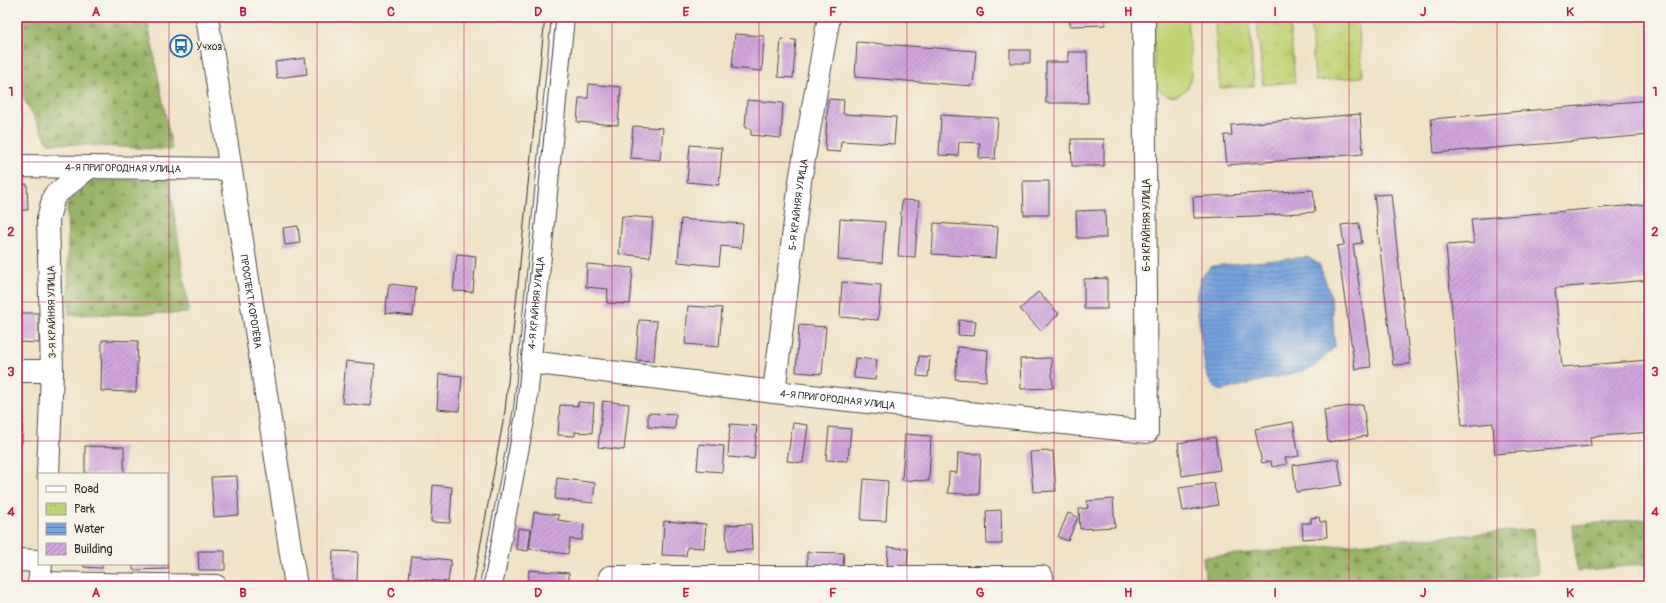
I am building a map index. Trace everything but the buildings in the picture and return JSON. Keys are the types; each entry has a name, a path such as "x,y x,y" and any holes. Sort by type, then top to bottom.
{"street":[{"name":"ПРОСПЕКТ КОРОЛЁВА","path":"206,17 296,586"},
{"name":"4-Я КРАЙНЯЯ УЛИЦА","path":"491,586 525,410 563,17"},
{"name":"5-Я КРАЙНЯЯ УЛИЦА","path":"774,392 800,180 829,17"},
{"name":"6-Я КРАЙНЯЯ УЛИЦА","path":"1144,17 1148,432"},
{"name":"4-Я ПРИГОРОДНАЯ УЛИЦА","path":"17,166 230,169"},
{"name":"3-Я КРАЙНЯЯ УЛИЦА","path":"48,473 52,371 48,219 54,196 88,168"},
{"name":"4-Я ПРИГОРОДНАЯ УЛИЦА","path":"529,362 774,392 1148,432"},
{"path":"17,371 52,371"},
{"path":"17,560 38,561"},
{"path":"610,577 1042,581"},
{"path":"40,578 216,586"},
{"path":"284,586 296,586"}],"green space":[{"path":"17,17 147,17 172,150 48,143 17,86"},
{"path":"1153,17 1187,17 1192,75 1188,88 1179,94 1171,96 1166,95 1155,85"},
{"path":"1310,17 1358,17 1363,77 1315,81"},
{"path":"1289,18 1295,82 1263,85 1257,20"},
{"path":"1249,21 1254,86 1220,88 1215,24"},
{"path":"169,179 189,313 69,315 67,204 88,181"},
{"path":"1649,519 1649,564 1577,571 1573,525"},
{"path":"1534,529 1538,574 1399,586 1206,586 1203,557"}],"water":[{"path":"1307,257 1319,264 1331,296 1335,347 1313,368 1220,391 1210,382 1205,369 1196,297 1201,277 1212,266"}],"tram line":[{"path":"473,586 505,411 545,17"},
{"path":"483,586 516,411 556,17"}],"place":[{"name":"Учхоз","path":"181,46"}]}
